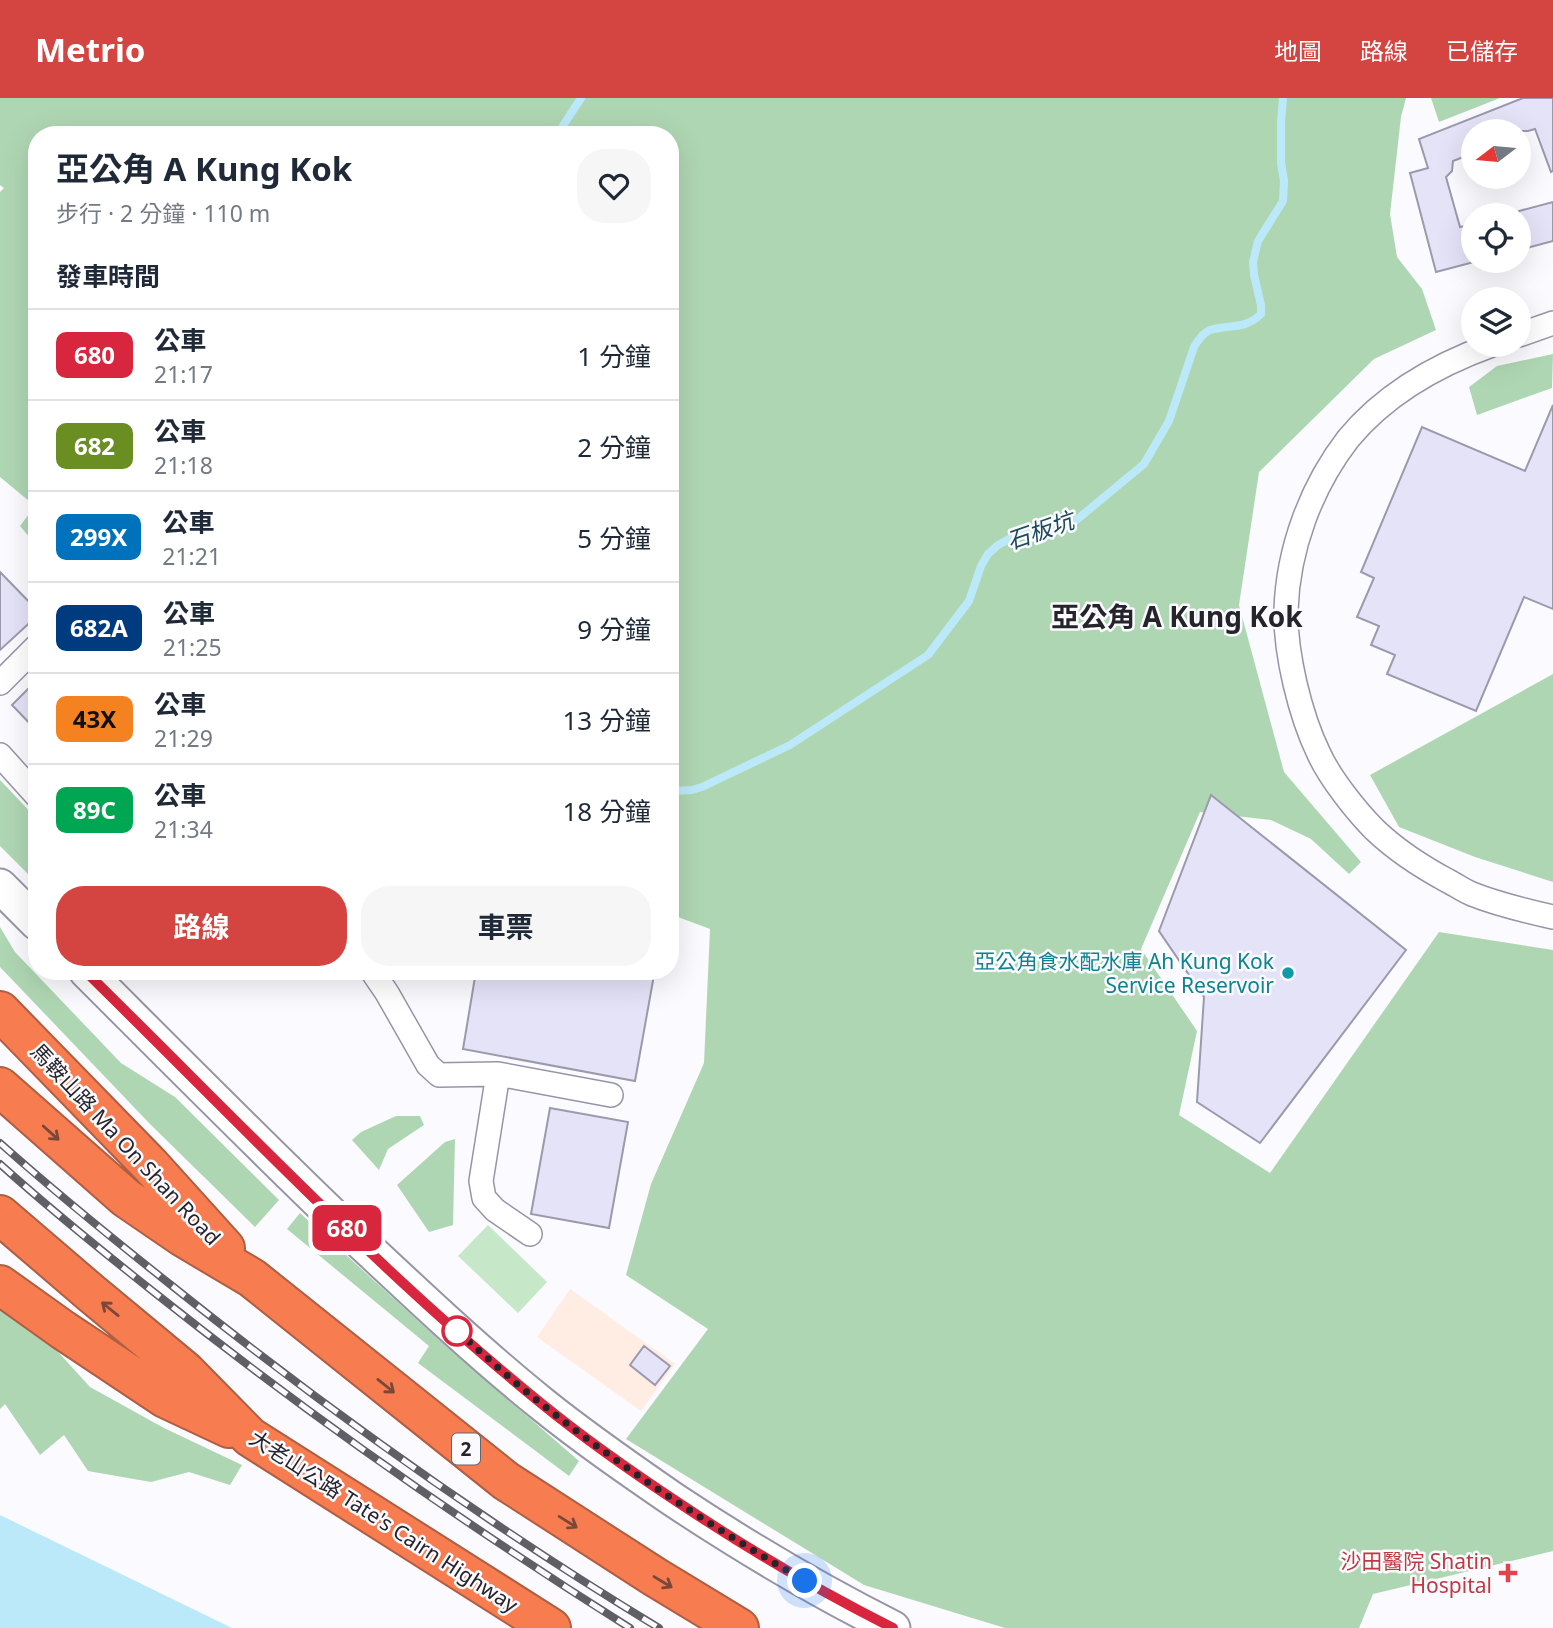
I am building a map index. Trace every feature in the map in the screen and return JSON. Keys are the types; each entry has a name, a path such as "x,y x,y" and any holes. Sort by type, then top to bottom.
{"highway":[{"name":"馬鞍山路 Ma On Shan Road","path":"0,1011 151,1166 252,1278"},
{"name":"2","path":"0,1087 126,1198 183,1237 252,1278 506,1481 740,1628"},
{"name":"大老山公路 Tate's Cairn Highway","path":"0,1215 185,1371 250,1437 551,1628"},
{"path":"0,1285 165,1398 250,1437"}],"main road":[{"path":"0,886 28,914"},
{"path":"95,980 386,1266 542,1404 602,1450 708,1522 805,1581 893,1628"}],"street":[{"path":"1531,331 1553,323"},
{"path":"1463,357 1408,385 1377,411 1350,438 1322,477 1302,524 1292,567 1286,611 1291,660 1302,710 1319,755 1344,794 1375,830 1419,865 1471,894 1553,917"},
{"path":"0,683 28,655"},
{"path":"0,755 28,786"},
{"path":"378,980 428,1065 439,1075 498,1074 611,1095"},
{"path":"498,1074 481,1181 484,1198 495,1210 530,1234"}],"shaded area":[{"path":"570,1289 675,1364 641,1411 537,1337"}],"green space":[{"path":"0,98 1406,98 1401,117 1390,214 1397,257 1422,289 1436,330 1374,359 1259,472 1239,605 1284,772 1361,862 1349,874 1311,839 1271,820 1200,812 1141,949 1197,1031 1179,1115 1270,1173 1439,932 1553,950 1553,1551 1373,1594 1359,1628 1005,1628 864,1585 626,1439 708,1329 626,1275 651,1184 704,1063 710,929 679,917 679,126 28,126 28,500 0,477 0,192 4,188 0,185"},
{"path":"1431,98 1500,98 1439,122"},
{"path":"1553,354 1552,388 1477,415 1469,387 1497,366"},
{"path":"28,515 28,535 20,526"},
{"path":"1553,674 1553,882 1475,857 1399,827 1370,775"},
{"path":"0,780 28,810 28,874 0,846"},
{"path":"0,927 15,952 28,966 28,980 42,980 121,1063 175,1097 279,1200 255,1227 150,1124 0,967"},
{"path":"396,1116 420,1116 424,1125 388,1149 379,1170 352,1140 361,1132"},
{"path":"455,1139 453,1225 429,1232 397,1185 445,1142"},
{"path":"300,1213 437,1338 579,1461 569,1476 418,1363 429,1346 287,1229"},
{"path":"488,1225 547,1282 518,1313 458,1256"},
{"path":"0,1308 49,1342 90,1387 164,1428 242,1465 230,1485 189,1472 151,1482 88,1471 64,1435 40,1455 5,1404 0,1409"}],"water":[{"path":"0,1515 232,1628 0,1628"}],"building":[{"path":"1523,98 1553,98 1553,171 1551,172 1535,129 1531,130 1531,119 1470,119"},
{"path":"1461,122 1461,158 1453,161 1452,171 1446,177 1461,227 1461,265 1436,272 1410,173 1428,168 1419,139"},
{"path":"1553,202 1553,241 1531,247 1531,208"},
{"path":"1553,405 1553,609 1524,597 1476,711 1387,674 1395,655 1371,645 1379,626 1357,617 1374,578 1361,572 1422,427 1525,471"},
{"path":"0,572 28,601 28,624 0,650"},
{"path":"28,689 28,722 12,705"},
{"name":"亞公角食水配水庫 Ah Kung Kok Service Reservoir","path":"1211,795 1406,950 1260,1143 1197,1102 1204,997 1159,931"},
{"path":"474,980 653,980 635,1081 463,1049"},
{"path":"550,1108 628,1122 609,1228 531,1214"},
{"path":"644,1346 670,1366 655,1385 630,1365"}],"waterway":[{"path":"563,126 581,98"},
{"name":"石板坑","path":"679,791 702,787 790,745 928,655 969,601 981,566 988,554 998,545 1024,531 1074,522 1144,464 1169,421 1199,339 1210,330 1243,325 1261,314 1253,262 1258,241 1283,201 1283,98"}],"railway":[{"path":"0,1143 149,1268 349,1421 471,1507 659,1628"},
{"path":"0,1164 115,1261 270,1382 448,1509 630,1628"}],"bus line":[{"name":"680","path":"94,980 396,1275 542,1404 602,1450 708,1522 805,1581 893,1628"}],"place":[{"name":"亞公角食水配水庫 Ah Kung Kok Service Reservoir","path":"1288,973"},
{"name":"沙田醫院 Shatin Hospital","path":"1508,1573"}],"district":[{"name":"亞公角 A Kung Kok","path":"1177,616"}],"route":[{"path":"457,1331 454,1328 542,1404 602,1450 708,1522 805,1581"}]}
